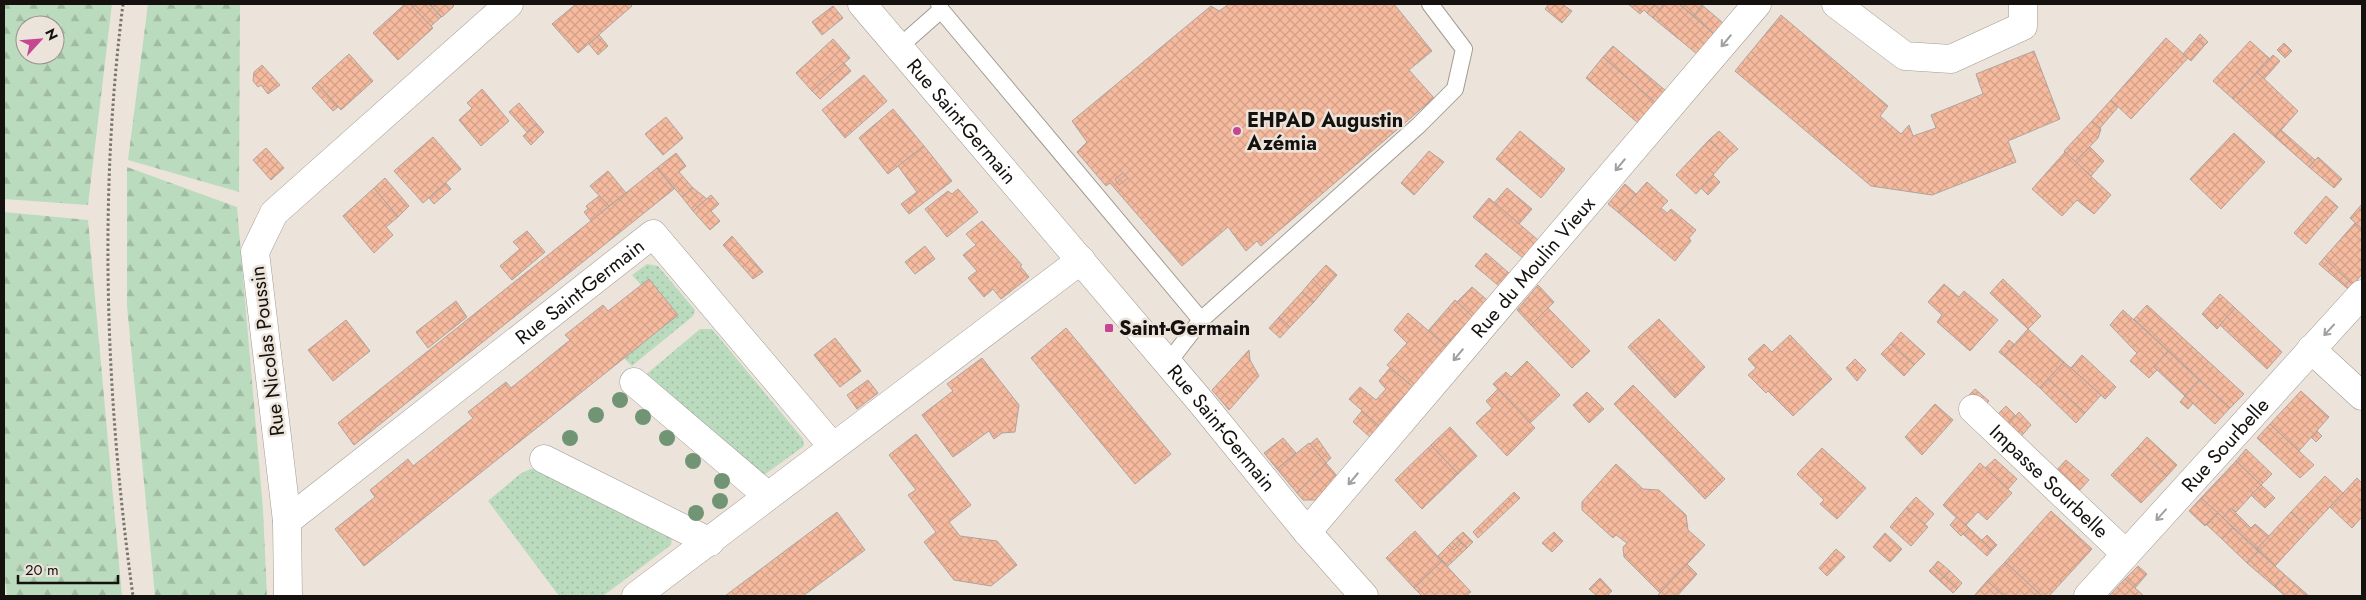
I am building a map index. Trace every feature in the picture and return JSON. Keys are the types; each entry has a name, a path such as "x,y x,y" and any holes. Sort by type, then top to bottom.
{"street":[{"name":"Rue Nicolas Poussin","path":"288,596 287,521 255,252 274,214 509,4"},
{"name":"Rue Saint-Germain","path":"862,4 1081,260 1307,532 1364,596"},
{"name":"Rue du Moulin Vieux","path":"1307,532 1757,4"},
{"path":"1836,4 1905,56 1950,59 2023,26 2023,4"},
{"name":"Rue Saint-Germain","path":"287,521 653,234 833,447"},
{"path":"636,596 1081,260"},
{"name":"Rue Sourbelle","path":"2088,596 2362,294"},
{"path":"2311,349 2362,396"},
{"path":"634,382 768,496"},
{"name":"Impasse Sourbelle","path":"1973,409 2126,554"},
{"path":"544,459 710,542"}],"lane":[{"path":"1167,364 1201,320 1419,125 1455,89 1464,49 1430,4"},
{"path":"899,47 940,7 1201,320"}],"path":[{"path":"123,4 115,67 109,161 108,292 120,504 133,596"}],"green space":[{"path":"4,4 112,4 88,205 4,199"},
{"path":"148,4 240,4 239,192 128,160"},
{"path":"127,167 237,207 263,509 267,596 155,596 127,306"},
{"path":"4,212 88,220 122,596 7,596 4,569"},
{"path":"647,264 658,266 695,310 693,316 632,366 624,358 678,315 649,279 641,285 632,275"},
{"path":"700,329 712,329 803,439 804,446 760,478 643,377"},
{"path":"530,469 539,469 672,537 671,545 603,596 559,596 488,501 520,474"}],"building":[{"path":"405,4 410,4 433,28 398,60 373,33"},
{"path":"410,4 429,4 441,17 431,26"},
{"path":"430,4 452,4 454,6 442,17"},
{"path":"576,4 630,4 632,6 578,53 552,24"},
{"name":"EHPAD Augustin Azémia","path":"1229,4 1394,4 1432,51 1409,70 1434,98 1261,246 1257,241 1246,251 1228,227 1182,266 1110,183 1106,186 1077,152 1087,142 1072,121 1211,6 1219,11"},
{"path":"1549,4 1562,4 1572,11 1562,23 1545,9"},
{"path":"1628,4 1655,4 1647,13 1644,10 1640,14"},
{"path":"1655,4 1664,4 1653,18 1647,13"},
{"path":"1664,4 1679,4 1714,34 1697,54 1653,18"},
{"path":"1679,4 1703,4 1694,16"},
{"path":"1702,5 1723,23 1714,34 1694,16"},
{"path":"833,6 843,18 822,35 812,22"},
{"path":"1781,15 1888,106 1880,116 1901,134 1909,125 1913,136 1936,128 1931,115 1983,94 1976,74 2034,51 2060,119 2008,141 2016,162 1932,195 1871,186 1735,71"},
{"path":"2200,34 2208,42 2204,46 2196,39"},
{"path":"599,35 608,46 598,55 589,44"},
{"path":"2166,38 2188,58 2131,119 2111,100"},
{"path":"833,39 850,58 812,91 796,73"},
{"path":"2196,39 2204,46 2191,61 2183,54"},
{"path":"2250,41 2269,58 2233,99 2213,81"},
{"path":"2284,43 2292,51 2285,58 2277,50"},
{"path":"1613,46 1666,91 1656,103 1603,57"},
{"path":"349,54 373,81 341,110 317,83"},
{"path":"2273,55 2280,61 2264,79 2257,72"},
{"path":"1603,57 1656,103 1638,123 1586,78"},
{"path":"844,63 851,71 820,99 812,91"},
{"path":"262,65 280,85 268,94 261,85 258,87 253,81 254,72"},
{"path":"2257,72 2298,111 2275,137 2233,99"},
{"path":"864,75 887,101 845,138 822,110"},
{"path":"317,83 338,107 333,111 312,88"},
{"path":"482,89 509,121 481,146 459,120 472,108 467,103"},
{"path":"2111,100 2118,107 2100,128 2092,121"},
{"path":"519,103 537,124 527,132 509,112"},
{"path":"893,109 924,146 888,174 859,138"},
{"path":"666,117 683,138 663,155 645,134"},
{"path":"2092,121 2101,129 2098,138 2075,162 2064,151"},
{"path":"537,124 544,132 531,145 523,136"},
{"path":"2281,130 2315,160 2309,167 2275,137"},
{"path":"1520,131 1565,169 1541,198 1496,159"},
{"path":"1719,131 1738,149 1728,158 1709,140"},
{"path":"2234,133 2265,162 2221,209 2190,179"},
{"path":"433,137 461,169 423,203 394,171"},
{"path":"1709,140 1728,158 1696,194 1676,175"},
{"path":"924,146 952,181 909,214 901,204 917,192 898,166"},
{"path":"2090,147 2104,161 2091,176 2075,162"},
{"path":"266,148 284,168 271,180 253,160"},
{"path":"1429,151 1444,162 1414,195 1401,183"},
{"path":"2065,152 2111,195 2094,214 2077,200 2062,216 2032,189"},
{"path":"676,153 686,166 679,172 693,188 682,197 657,168"},
{"path":"2318,157 2342,179 2334,188 2309,167"},
{"path":"657,168 674,189 354,445 338,423"},
{"path":"608,171 626,193 609,206 590,186"},
{"path":"1123,173 1128,178 1119,185 1115,179"},
{"path":"1713,175 1720,182 1708,195 1701,188"},
{"path":"385,178 409,206 398,217 374,188"},
{"path":"1647,182 1668,201 1661,208 1667,213 1671,209 1696,230 1689,238 1691,241 1675,261 1619,213"},
{"path":"446,183 451,189 434,204 429,198"},
{"path":"1625,184 1636,194 1619,213 1608,204"},
{"path":"374,188 398,217 386,227 393,235 374,253 343,216"},
{"path":"693,188 707,199 693,211 682,197"},
{"path":"1507,188 1532,209 1519,224 1494,203"},
{"path":"958,189 978,212 947,237 925,209 948,191 952,194"},
{"path":"711,195 719,204 711,211 720,221 710,230 693,211"},
{"path":"599,196 609,206 591,221 584,212 588,209 586,206"},
{"path":"2326,196 2338,207 2306,244 2294,233"},
{"path":"1489,198 1538,240 1523,258 1473,217"},
{"path":"2362,204 2362,229 2350,218"},
{"path":"982,221 1022,265 1020,266 1029,277 1001,299 993,289 984,297 968,278 977,271 963,255 976,245 966,234"},
{"path":"2355,223 2362,229 2362,274 2353,285 2324,258"},
{"path":"527,231 545,252 512,280 500,266 520,249 513,242"},
{"path":"732,236 763,272 753,279 723,245"},
{"path":"925,246 935,259 915,274 905,262"},
{"path":"1486,253 1510,274 1499,286 1475,266"},
{"path":"2324,258 2353,285 2348,289 2319,264"},
{"path":"1326,265 1337,275 1324,290 1313,279"},
{"path":"649,279 678,315 364,566 335,529 375,497 370,490 408,459 413,466 473,418 468,412 506,382 511,388 570,340 565,335 603,305 608,311"},
{"path":"1313,279 1324,290 1314,302 1302,292"},
{"path":"2003,279 2041,316 2028,329 1990,293"},
{"path":"1944,284 1959,297 1964,291 1998,320 1970,351 1937,322 1942,315 1928,302"},
{"path":"1538,285 1554,302 1531,325 1517,310"},
{"path":"1472,287 1487,300 1473,317 1457,302"},
{"path":"1302,292 1314,302 1290,327 1279,317"},
{"path":"2220,294 2235,308 2217,329 2202,314"},
{"path":"1455,300 1473,317 1447,347 1428,331"},
{"path":"456,301 467,317 428,348 416,332"},
{"path":"2147,305 2244,394 2230,408 2134,319"},
{"path":"1548,308 1590,351 1572,368 1531,325"},
{"path":"2235,308 2282,352 2267,369 2220,325"},
{"path":"2123,310 2168,351 2154,367 2157,370 2149,378 2130,361 2137,353 2110,325"},
{"path":"1408,313 1447,347 1413,387 1387,365 1407,343 1394,330"},
{"path":"1279,317 1290,327 1280,338 1269,328"},
{"path":"1659,319 1705,367 1678,395 1630,345"},
{"path":"346,320 370,351 333,381 308,350"},
{"path":"1066,328 1171,454 1135,484 1031,358"},
{"path":"2028,329 2064,362 2040,388 2004,356"},
{"path":"1901,332 1925,354 1914,365 1891,344"},
{"path":"1790,335 1832,379 1793,416 1768,391 1766,393 1748,375 1756,368 1748,359 1764,344 1772,352"},
{"path":"835,338 861,371 840,387 814,355"},
{"path":"2009,340 2014,344 2004,356 1999,352"},
{"path":"1891,344 1914,365 1904,376 1881,354"},
{"path":"1630,345 1678,395 1675,398 1628,347"},
{"path":"1249,350 1250,360 1259,376 1229,410 1212,390"},
{"path":"2168,351 2199,380 2185,396 2154,367"},
{"path":"2082,355 2116,387 2105,399 2071,368"},
{"path":"982,358 1019,405 1015,432 1002,433 994,439 989,431 953,457 922,415 953,391 947,384"},
{"path":"1855,359 1866,370 1857,381 1846,368"},
{"path":"1527,361 1560,395 1530,423 1493,384 1506,372 1511,377"},
{"path":"2064,362 2101,395 2085,413 2048,379"},
{"path":"1390,368 1413,387 1379,426 1349,399 1360,387 1376,400 1386,389 1379,381"},
{"path":"2048,379 2085,413 2076,423 2040,388"},
{"path":"868,380 878,393 857,409 847,395"},
{"path":"2199,380 2230,408 2215,424 2185,396"},
{"path":"1633,385 1725,479 1705,499 1614,404"},
{"path":"1498,389 1535,428 1507,456 1476,423 1492,408 1486,401"},
{"path":"1975,389 1989,401 1983,407 1969,395"},
{"path":"2301,391 2329,417 2299,451 2270,424"},
{"path":"1587,392 1604,409 1589,423 1573,405"},
{"path":"2185,396 2193,403 2188,409 2180,402"},
{"path":"1935,404 1953,420 1922,455 1905,437"},
{"path":"2006,406 2016,416 2005,428 1994,418"},
{"path":"1362,411 1379,426 1370,437 1353,422"},
{"path":"2019,412 2031,425 2018,440 2005,428"},
{"path":"2270,424 2314,465 2300,478 2257,438"},
{"path":"1450,427 1477,456 1458,474 1431,445"},
{"path":"2317,431 2322,436 2316,442 2311,437"},
{"path":"916,434 971,505 949,522 960,536 997,541 1017,565 991,586 954,580 924,542 936,532 908,495 916,490 889,455"},
{"path":"2147,437 2177,465 2167,476 2137,448"},
{"path":"1283,438 1296,453 1277,469 1264,453"},
{"path":"1317,438 1331,458 1326,463 1310,444"},
{"path":"1309,443 1326,463 1297,493 1277,469"},
{"path":"1431,445 1458,474 1422,509 1395,480"},
{"path":"1822,448 1866,488 1837,519 1820,504 1824,500 1797,474"},
{"path":"2137,448 2167,476 2141,503 2111,475"},
{"path":"2246,449 2272,474 2261,485 2236,461"},
{"path":"1995,459 2017,479 2008,489 1985,468"},
{"path":"2066,460 2089,480 2076,494 2054,473"},
{"path":"2236,461 2261,485 2236,512 2231,508 2223,518 2201,498"},
{"path":"1326,463 1337,476 1316,500 1303,500 1297,493"},
{"path":"1980,463 2012,493 1987,520 1978,512 1965,526 1943,505"},
{"path":"1616,464 1643,489 1659,490 1686,515 1688,530 1705,545 1660,593 1624,557 1623,547 1627,543 1616,535 1613,538 1582,510 1582,502"},
{"path":"2325,476 2343,493 2309,529 2291,512"},
{"path":"2357,478 2362,483 2362,517 2352,528 2330,507"},
{"path":"2261,485 2275,498 2265,508 2251,495"},
{"path":"1514,492 1520,498 1478,538 1473,532"},
{"path":"1916,497 1934,514 1925,524 1906,508"},
{"path":"2201,498 2218,513 2205,526 2189,511"},
{"path":"1906,508 1928,527 1911,546 1890,527"},
{"path":"2231,508 2251,528 2255,524 2269,536 2257,549 2223,518"},
{"path":"2051,511 2092,549 2049,596 2042,596 2005,562"},
{"path":"837,512 865,550 803,596 725,596"},
{"path":"2291,512 2309,529 2275,566 2257,549"},
{"path":"2218,513 2233,528 2222,539 2207,525"},
{"path":"1957,517 1969,528 1961,536 1950,525"},
{"path":"1969,528 1992,550 1987,556 1963,534"},
{"path":"2233,528 2258,551 2247,563 2222,539"},
{"path":"1415,531 1442,561 1414,588 1386,558"},
{"path":"1463,532 1473,542 1467,548 1456,538"},
{"path":"1554,532 1563,541 1552,552 1542,543"},
{"path":"1885,533 1902,549 1890,562 1873,547"},
{"path":"1987,535 1997,545 1992,550 1982,540"},
{"path":"1456,538 1461,543 1454,550 1449,545"},
{"path":"1461,543 1467,548 1448,566 1438,556 1449,545 1454,550"},
{"path":"1836,549 1845,557 1827,576 1819,568"},
{"path":"2258,551 2285,575 2275,587 2247,563"},
{"path":"1442,561 1471,592 1466,596 1422,596 1414,588"},
{"path":"1938,561 1950,571 1944,577 1933,567"},
{"path":"2005,562 2042,596 2004,596 1987,581"},
{"path":"1687,564 1697,574 1677,596 1657,596"},
{"path":"2138,566 2147,574 2135,588 2125,579"},
{"path":"1933,567 1944,577 1940,581 1929,571"},
{"path":"1950,571 1962,583 1957,589 1944,577"},
{"path":"2285,575 2309,596 2285,596 2275,587"},
{"path":"1944,577 1957,589 1953,593 1940,581"},
{"path":"1600,578 1612,591 1607,596 1597,596 1589,589"},
{"path":"2125,579 2135,588 2144,596 2109,596"},
{"path":"1987,581 2004,596 1974,596"}],"place":[{"name":"EHPAD Augustin Azémia","path":"1237,131"},
{"name":"Saint-Germain","path":"1109,328"}]}
